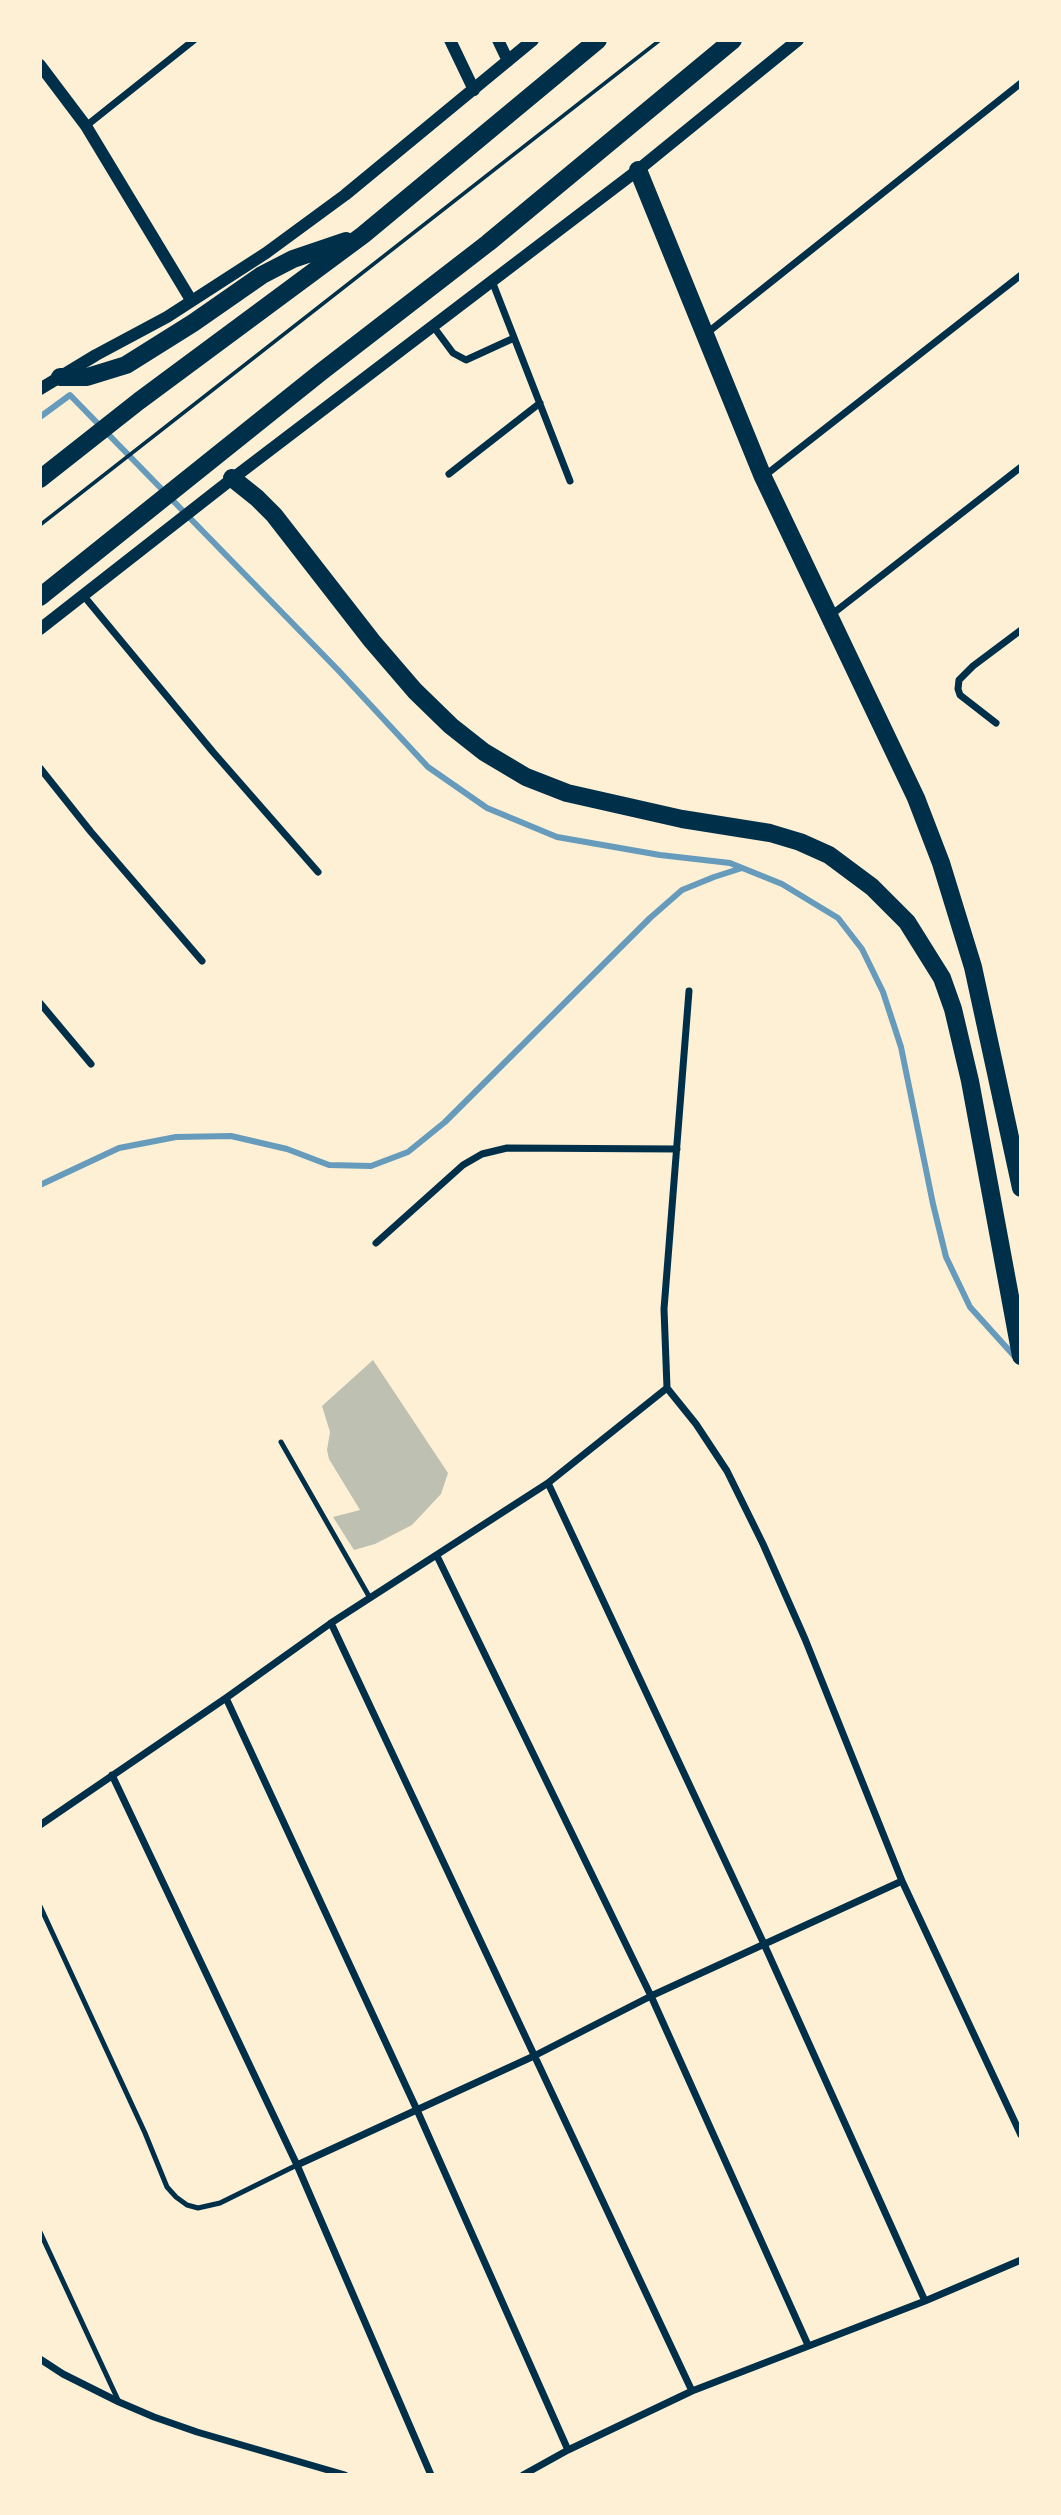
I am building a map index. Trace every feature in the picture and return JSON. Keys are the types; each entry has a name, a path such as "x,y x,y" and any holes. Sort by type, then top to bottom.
{"main road":[{"path":"40,480 139,401 363,235 598,40"},
{"path":"40,597 321,372 488,243 733,40"},
{"path":"638,170 763,477 916,798 953,897 973,967 1021,1188"},
{"path":"60,377 87,377 125,365 193,323 262,275 303,256 363,235"},
{"path":"230,480 257,498 274,515 372,641 415,691 451,726 484,752 526,776 567,793 682,819 770,833 800,842 829,855 872,887 907,922 942,978 953,1009 970,1081 1021,1356"}],"street":[{"path":"86,125 194,40"},
{"path":"450,40 474,90"},
{"path":"498,40 508,61"},
{"path":"40,389 96,355 137,335 266,253 345,195 533,40"},
{"path":"40,629 230,480 638,170 798,40"},
{"path":"40,65 86,125 191,300"},
{"path":"703,335 1021,83"},
{"path":"763,477 1021,275"},
{"path":"492,281 570,481"},
{"path":"433,326 453,353 466,360 514,338"},
{"path":"449,474 540,403"},
{"path":"828,616 1021,467"},
{"path":"83,595 204,742 318,872"},
{"path":"996,723 960,695 959,680 973,666 1021,631"},
{"path":"40,768 202,961"},
{"path":"689,991 664,1309 667,1388 696,1424 727,1471 763,1544 805,1639 902,1881 1021,2135"},
{"path":"40,1003 91,1064"},
{"path":"376,1243 463,1165 482,1154 507,1147 677,1149"},
{"path":"40,1825 331,1623 548,1483 667,1388"},
{"path":"548,1483 764,1944 925,2301"},
{"path":"437,1556 652,1996 808,2346"},
{"path":"331,1623 692,2391"},
{"path":"226,1698 416,2110 568,2450"},
{"path":"112,1775 297,2165 431,2475"},
{"path":"297,2165 534,2056 652,1996 902,1881"},
{"path":"523,2475 568,2450 692,2391 925,2301 1021,2260"},
{"path":"40,2359 63,2374 119,2402 197,2432 345,2475"}],"lane":[{"path":"281,1442 370,1598"},
{"path":"40,1906 145,2133 167,2187 176,2197 187,2205 198,2208 220,2203 297,2165"},
{"path":"40,2232 119,2402"}],"path":[{"path":"40,525 660,40"}],"building":[{"path":"373,1360 448,1473 441,1494 412,1525 375,1544 354,1550 333,1517 360,1510 329,1459 327,1450 330,1432 322,1406"}],"waterway":[{"path":"40,417 70,395 338,670 428,767 487,808 557,837 660,855 730,863 782,884 838,918 862,949 883,992 901,1047 946,1257 970,1307 1016,1358"},
{"path":"40,1185 119,1148 176,1137 231,1136 287,1149 329,1165 371,1166 408,1152 445,1122 650,918 682,890 742,868"}]}
